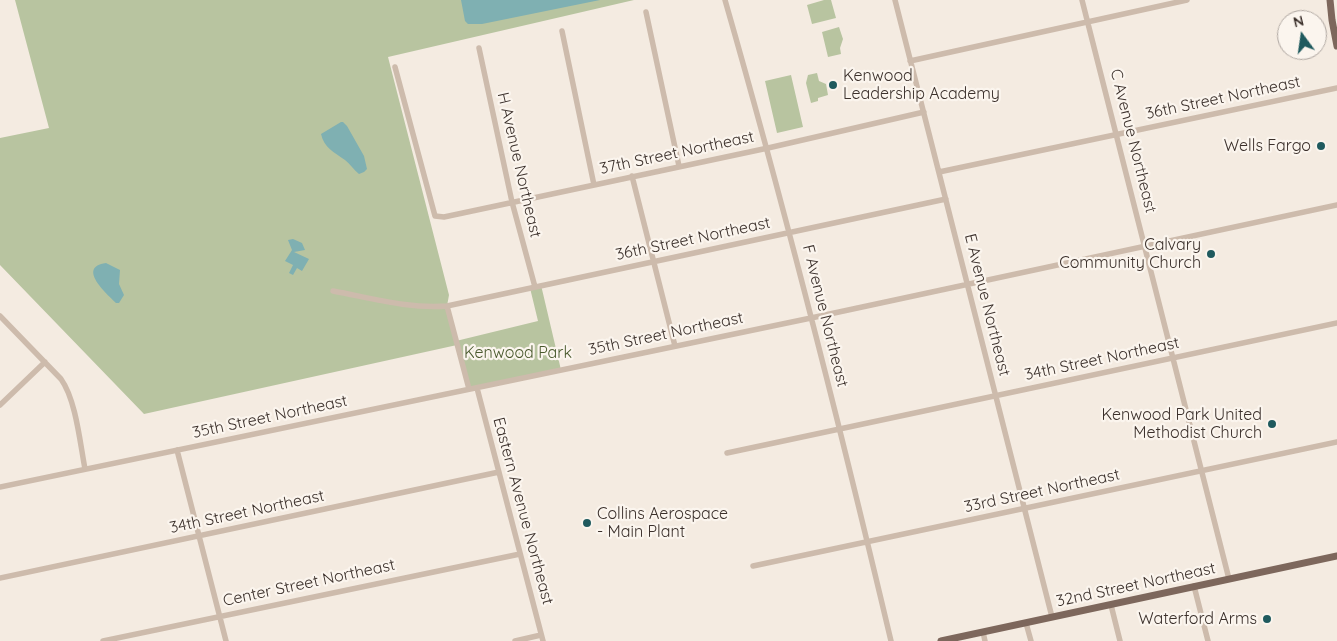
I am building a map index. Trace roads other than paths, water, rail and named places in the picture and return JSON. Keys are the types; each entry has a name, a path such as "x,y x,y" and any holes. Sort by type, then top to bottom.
{"main road":[{"path":"1330,0 1337,46"},
{"name":"32nd Street Northeast","path":"941,641 1337,556"}],"street":[{"name":"F Avenue Northeast","path":"725,0 768,148 868,542 891,641"},
{"name":"E Avenue Northeast","path":"895,0 1052,617"},
{"name":"C Avenue Northeast","path":"1082,0 1229,579"},
{"path":"910,61 1187,0"},
{"path":"646,12 679,166"},
{"path":"562,30 594,185"},
{"name":"H Avenue Northeast","path":"479,48 512,202 534,286"},
{"name":"37th Street Northeast","path":"395,67 435,216 444,217 768,148 924,112"},
{"name":"36th Street Northeast","path":"939,172 1337,88"},
{"path":"632,176 675,346"},
{"name":"36th Street Northeast","path":"333,291 406,306 447,306 946,199"},
{"name":"35th Street Northeast","path":"0,487 811,318 1337,205"},
{"path":"447,306 469,390"},
{"path":"0,316 45,362 66,387 85,469"},
{"name":"34th Street Northeast","path":"727,452 1337,323"},
{"path":"0,404 45,362"},
{"name":"Eastern Avenue Northeast","path":"477,388 542,638"},
{"name":"33rd Street Northeast","path":"753,566 1337,442"},
{"path":"177,450 226,641"},
{"name":"34th Street Northeast","path":"0,578 499,472"},
{"name":"Center Street Northeast","path":"103,641 520,554"},
{"path":"1194,586 1208,641"},
{"path":"1110,604 1120,641"},
{"path":"1026,623 1031,641"},
{"path":"983,632 985,641"},
{"path":"515,641 542,638"}],"water":[{"path":"461,0 600,0 482,24 468,24 465,21"},
{"path":"341,122 347,126 364,156 367,169 364,172 359,174 330,149 322,139 321,134"},
{"path":"293,239 302,243 305,250 294,252 309,259 302,271 297,268 293,275 289,273 293,265 285,261 292,250 288,240"},
{"path":"106,263 120,270 119,284 124,295 119,303 116,303 106,294 96,281 94,275 97,265"}],"place":[{"name":"Kenwood Leadership Academy","path":"833,85"},
{"name":"Wells Fargo","path":"1321,146"},
{"name":"Calvary Community Church","path":"1211,254"},
{"name":"Kenwood Park United Methodist Church","path":"1272,424"},
{"name":"Collins Aerospace - Main Plant","path":"587,523"},
{"name":"Waterford Arms","path":"1267,619"}],"park label":[{"name":"Kenwood Park","path":"518,353"}]}
